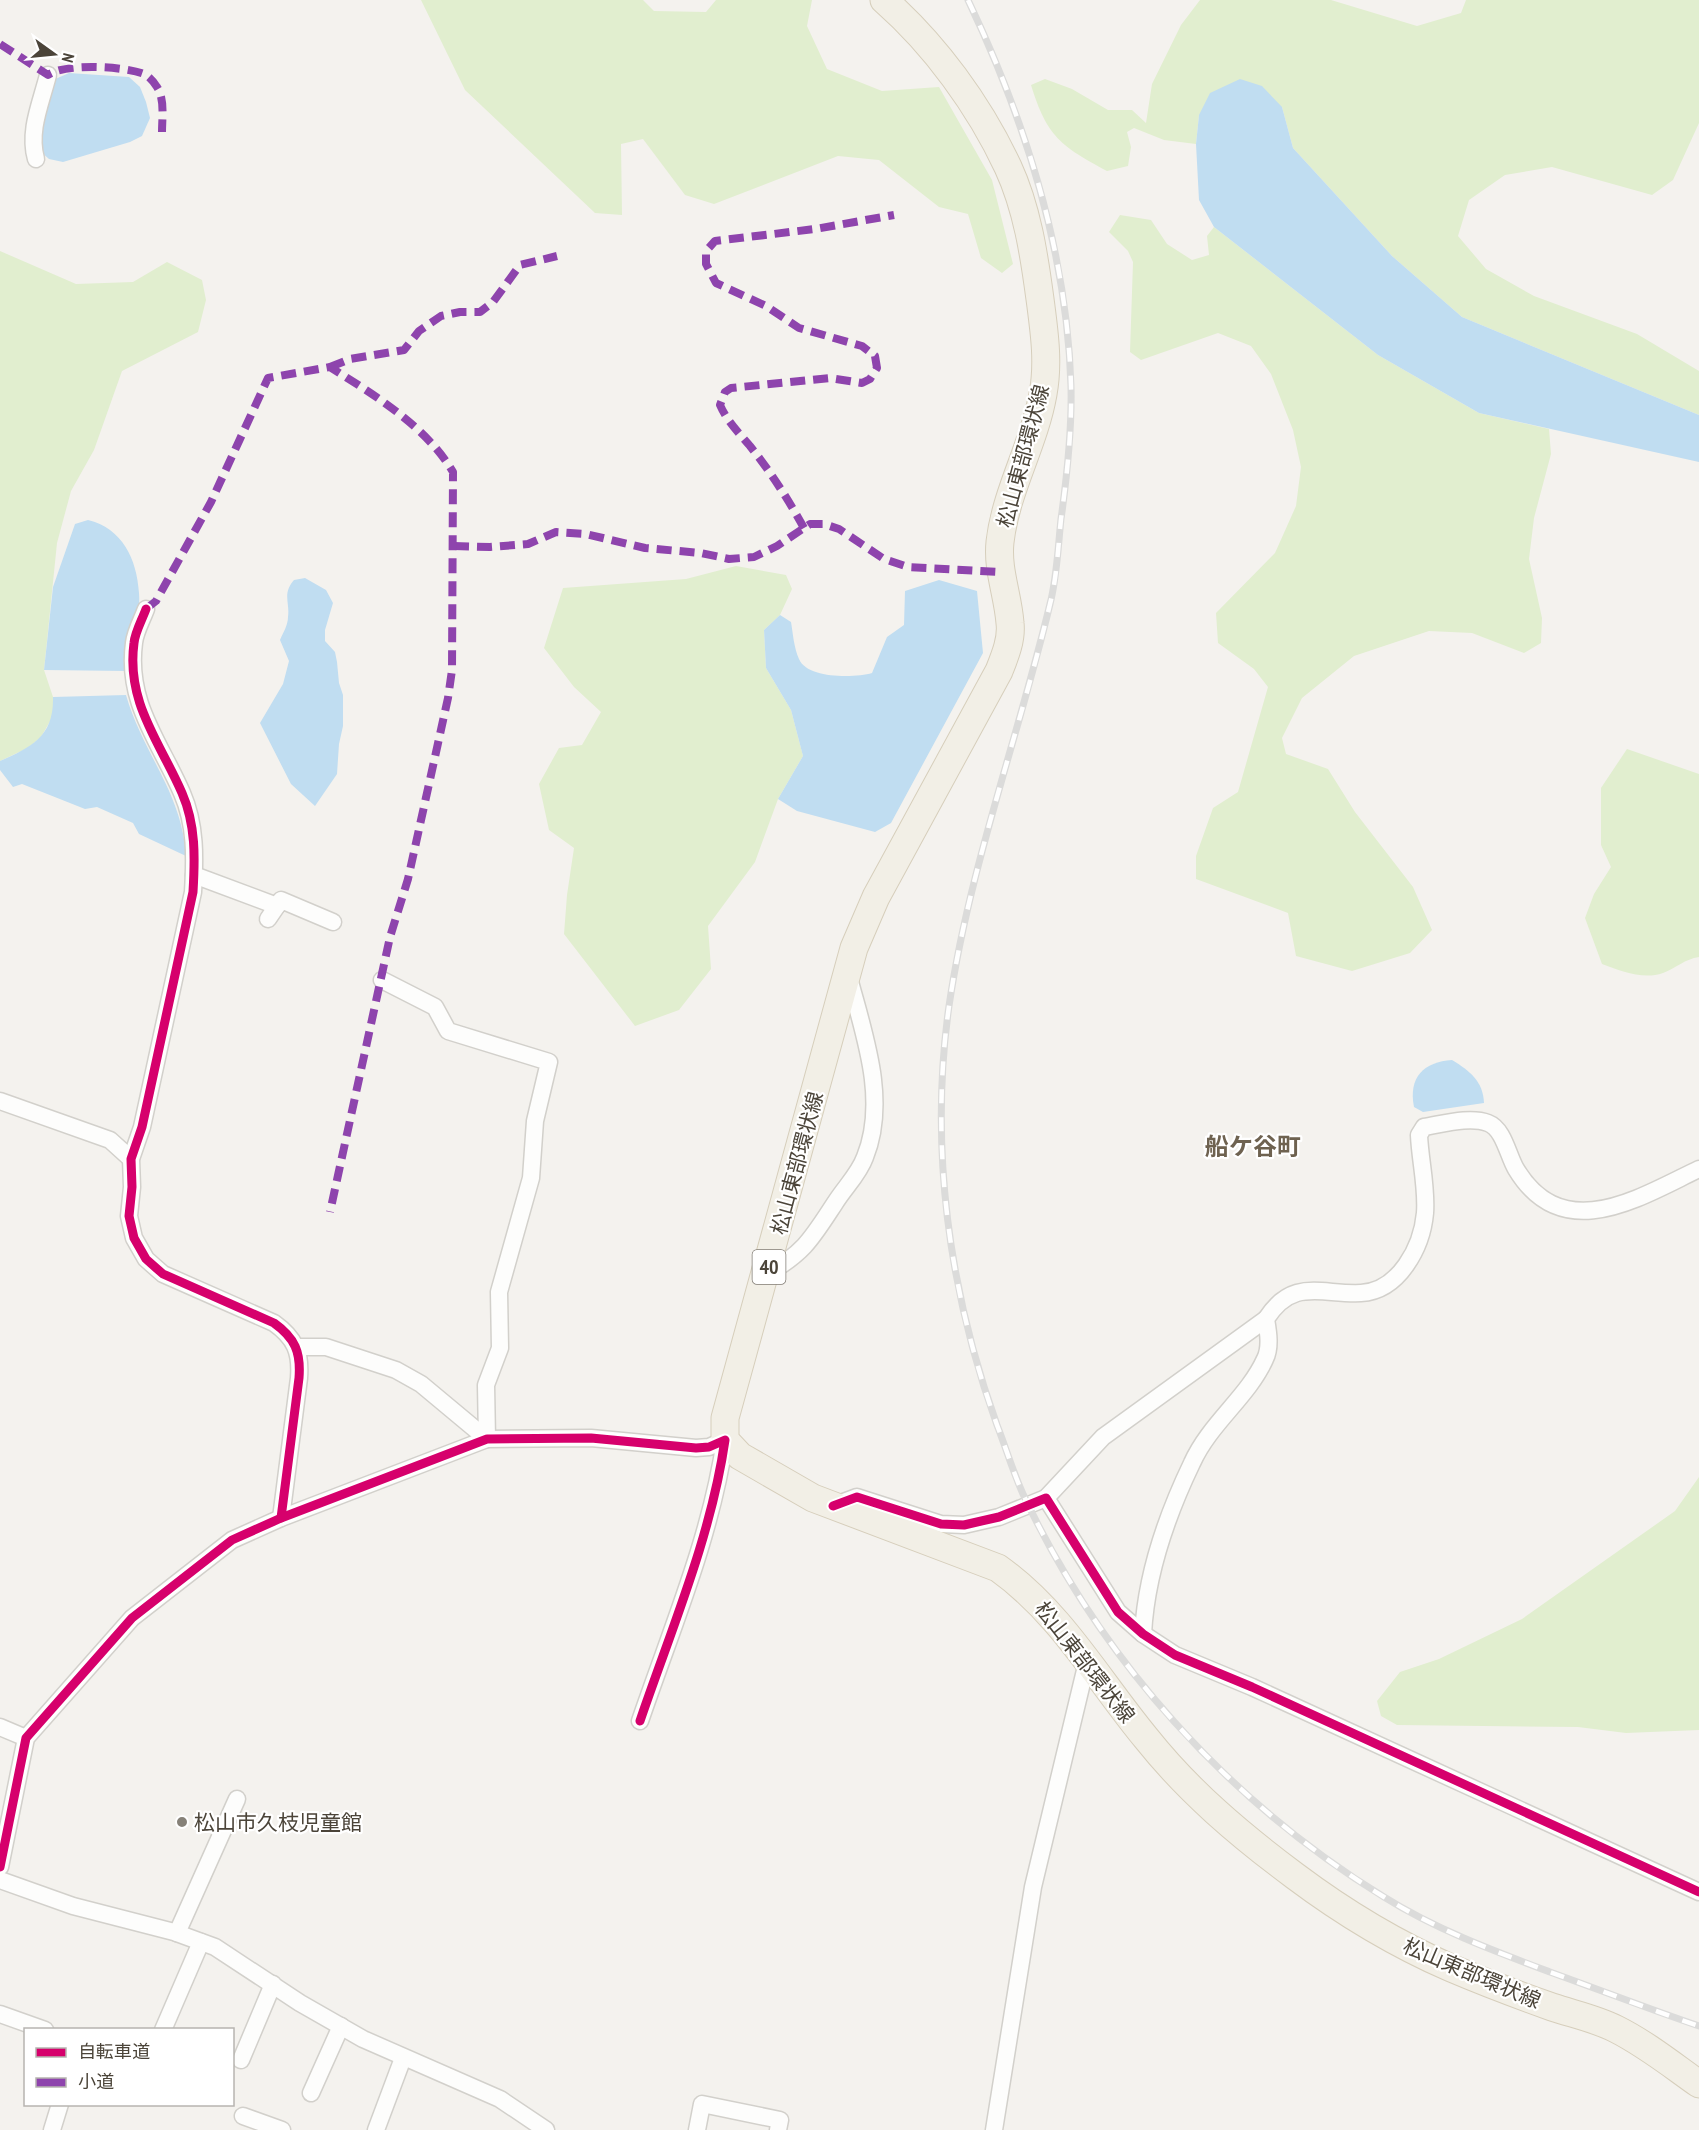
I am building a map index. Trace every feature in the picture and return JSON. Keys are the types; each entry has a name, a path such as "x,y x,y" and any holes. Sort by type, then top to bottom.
{"main road":[{"name":"松山東部環状線","path":"884,0 903,17 956,80 989,130 1009,168 1031,241 1044,329 1046,370 1038,416 1013,483 1000,544 1000,572 1011,624 1008,646 986,696 869,912 848,971 767,1274 725,1418 725,1440 740,1456 833,1506 998,1568 1042,1605 1063,1628 1146,1739 1193,1792 1240,1834 1298,1878 1401,1944 1450,1967 1530,1999 1615,2028 1649,2048 1699,2084"}],"street":[{"path":"36,159 32,144 33,133 48,75"},
{"path":"146,609 134,642 133,682 144,720 186,804 192,823 196,858 142,1127 131,1159 132,1187 129,1216 134,1238 146,1259 163,1274 274,1323 287,1333 298,1347 301,1362 281,1518"},
{"path":"194,875 273,912 281,900 333,922"},
{"path":"767,1274 789,1262 815,1237 865,1159 871,1140 875,1114 874,1086 848,971"},
{"path":"382,980 435,1006 448,1031 549,1062 535,1121 531,1178 499,1292 500,1348 486,1385 487,1439"},
{"path":"0,1101 110,1140 131,1159"},
{"path":"833,1506 857,1497 941,1524 964,1525 999,1517 1046,1498 1103,1437 1266,1318 1276,1303 1294,1293 1315,1289 1363,1293 1391,1282 1408,1263 1425,1214 1419,1135 1424,1127 1476,1120 1490,1123 1499,1131 1517,1170 1538,1195 1554,1204 1581,1212 1606,1210 1628,1204 1699,1169"},
{"path":"1143,1634 1145,1600 1166,1531 1191,1464 1208,1432 1252,1380 1266,1358 1269,1336 1266,1318"},
{"path":"298,1347 326,1347 396,1370 422,1384 487,1439"},
{"path":"0,1867 26,1738 132,1618 232,1540 281,1518 487,1439 591,1438 696,1448 709,1447 725,1440"},
{"path":"640,1721 696,1559 716,1491 725,1440"},
{"path":"1046,1498 1119,1612 1143,1634 1175,1655 1252,1687 1699,1892"},
{"path":"994,2130 1033,1887 1087,1662"},
{"path":"0,1727 26,1738"},
{"path":"177,1933 237,1799"},
{"path":"0,1880 73,1906 177,1933 215,1947 341,2026 403,2058 500,2099 546,2130"},
{"path":"164,2028 201,1942"},
{"path":"241,2060 273,1984"},
{"path":"0,2014 39,2028"},
{"path":"311,2093 341,2026"},
{"path":"376,2130 403,2058"},
{"path":"697,2130 702,2104 780,2120 778,2130"},
{"path":"52,2130 59,2106"},
{"path":"243,2115 282,2130"}],"green space":[{"path":"421,0 643,0 654,11 706,12 716,0 812,0 807,26 827,69 882,91 939,87 992,180 1013,264 1002,273 981,258 968,214 939,207 879,160 838,156 714,204 685,195 643,139 621,144 622,215 595,213 465,90"},
{"path":"1200,0 1331,0 1417,26 1461,13 1466,0 1699,0 1699,123 1673,180 1652,195 1552,167 1505,175 1469,200 1458,236 1486,269 1534,296 1637,334 1699,371 1699,415 1462,317 1392,256 1293,148 1282,107 1199,115 1196,144 1164,140 1134,128 1127,132 1131,147 1128,166 1107,171 1067,147 1043,117 1031,85 1045,79 1072,89 1108,110 1132,110 1146,123 1152,84 1181,25"},
{"path":"1120,215 1151,220 1167,244 1192,260 1209,255 1207,236 1214,227 1378,355 1479,413 1549,429 1551,454 1534,518 1529,559 1542,618 1541,643 1524,653 1472,633 1429,631 1354,656 1302,698 1282,738 1286,754 1328,769 1355,812 1413,887 1432,930 1410,953 1352,971 1296,956 1288,913 1196,879 1196,856 1213,808 1238,792 1268,687 1254,669 1218,643 1216,613 1275,553 1296,506 1301,467 1293,430 1271,374 1251,346 1218,333 1141,360 1130,352 1133,262 1128,251 1109,232"},
{"path":"0,251 76,284 133,282 167,262 202,280 206,300 198,332 122,371 94,450 71,491 57,543 44,670 53,697 53,716 41,737 28,748 0,761"},
{"path":"736,566 786,575 792,589 780,615 764,630 766,668 791,710 803,756 778,799 755,862 708,926 711,969 679,1010 635,1026 564,934 574,848 549,830 539,784 559,748 582,745 601,712 574,687 544,648 563,588 686,579"},
{"path":"1627,749 1699,774 1699,957 1663,973 1648,976 1632,974 1602,964 1585,918 1594,894 1611,867 1601,845 1601,788"},
{"path":"1699,1477 1699,1730 1626,1733 1578,1727 1397,1725 1381,1716 1377,1701 1400,1672 1439,1659 1522,1619 1675,1511"}],"water":[{"path":"69,73 129,77 140,87 150,118 142,136 130,142 63,162 49,159 40,151 39,135 53,80"},
{"path":"1240,79 1262,86 1282,107 1293,148 1392,256 1462,317 1699,415 1699,462 1479,413 1378,355 1214,227 1199,200 1196,144 1199,115 1210,93"},
{"path":"88,520 100,524 119,538 126,547 135,568 138,580 139,612 127,671 44,670 53,587 75,524"},
{"path":"305,578 326,590 333,603 325,630 325,641 335,652 343,695 343,726 337,774 315,806 291,784 260,723 283,684 289,661 280,640 288,620 288,590 294,580"},
{"path":"939,580 977,591 983,653 891,823 875,832 797,811 778,799 803,756 791,710 766,668 764,630 780,615 791,622 795,646 804,666 821,674 855,676 872,673 887,637 904,625 905,591"},
{"path":"126,695 142,736 170,792 183,833 186,856 139,834 133,823 97,807 85,809 22,784 13,787 0,770 0,761 31,745 45,731 50,721 53,697"},
{"path":"1452,1060 1474,1077 1481,1089 1484,1103 1423,1112 1414,1107 1413,1087 1420,1073 1433,1064"}],"railway":[{"path":"968,0 1008,92 1039,187 1052,236 1061,286 1068,336 1071,386 1069,453 1056,573 1037,654 969,904 949,1006 943,1059 941,1112 943,1165 955,1271 980,1375 997,1425 1023,1494 1054,1555 1090,1613 1130,1669 1174,1722 1222,1771 1273,1817 1327,1859 1403,1909 1465,1939 1508,1956 1699,2026"}],"marked path":[{"path":"0,44 48,75 56,71 81,67 123,69 146,75 160,92 162,132"},
{"path":"804,528 772,475 723,411 720,405 725,392 731,388 830,378 862,383 870,379 877,368 875,356 862,346 799,328 766,306 716,283 706,264 706,251 715,241 815,229 894,215"},
{"path":"330,367 350,359 404,350 419,331 441,316 460,312 480,312 493,302 520,265 557,256"},
{"path":"146,609 156,601 211,502 268,378 330,367 381,400 414,426 442,455 453,472 452,670 448,698 408,879 390,937 330,1212"},
{"path":"454,546 490,547 528,544 556,532 586,534 645,548 701,553 729,559 754,557 777,546 810,524 824,524 839,529 884,559 908,567 1000,572"}],"cycle path":[{"path":"146,609 134,643 135,685 147,721 187,805 194,842 194,867 193,892 142,1127 131,1159 132,1187 129,1216 134,1238 146,1259 163,1274 274,1323 292,1340 298,1353 299,1378 281,1518"},
{"path":"0,1867 26,1738 132,1618 232,1540 281,1518 487,1439 591,1438 696,1448 709,1447 725,1440 719,1476 700,1548 640,1721"},
{"path":"833,1506 857,1497 941,1524 964,1525 999,1517 1046,1498 1118,1612 1143,1634 1175,1655 1252,1687 1699,1892"}],"place":[{"name":"松山市久枝児童館","path":"182,1822"}],"district":[{"name":"船ケ谷町","path":"1253,1146"}]}
